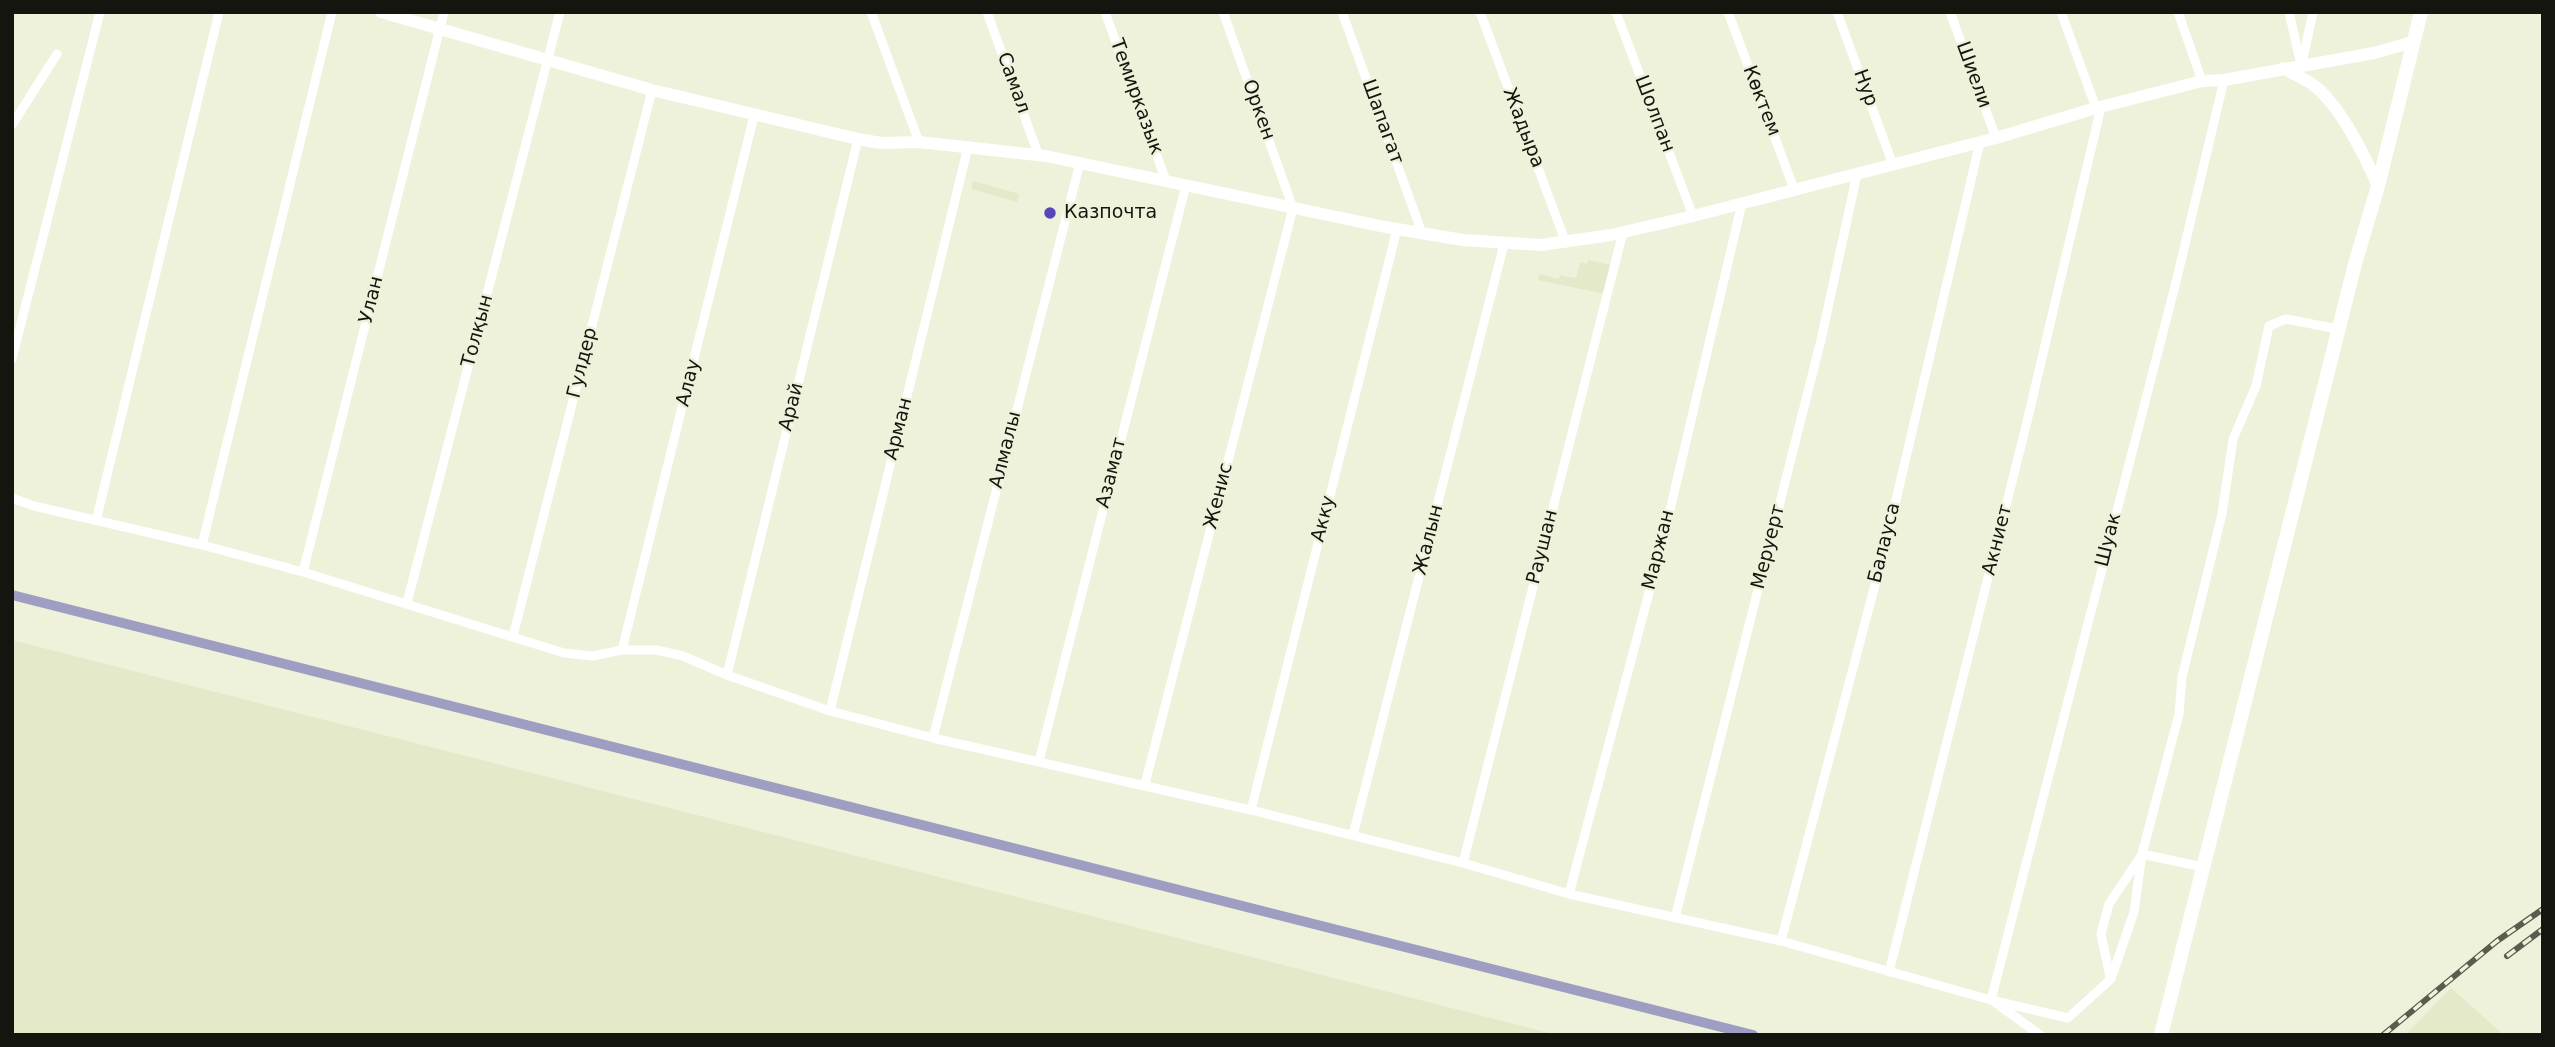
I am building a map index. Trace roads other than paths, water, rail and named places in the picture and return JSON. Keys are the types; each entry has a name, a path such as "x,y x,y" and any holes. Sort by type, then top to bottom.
{"main road":[{"path":"2161,1035 2338,329 2378,186 2421,12"}],"street":[{"path":"12,359 100,12"},
{"path":"96,521 219,12"},
{"path":"202,545 332,12"},
{"path":"381,12 652,90 858,139 881,143 919,142 1038,155 1397,229 1504,244 1541,245 1566,243 1693,216 1996,138 2098,107 2202,81 2224,80 2374,53 2413,42"},
{"name":"Улан","path":"303,572 444,12"},
{"path":"549,60 560,12"},
{"path":"871,12 919,142"},
{"name":"Самал","path":"987,12 1038,155"},
{"name":"Темирказык","path":"1105,12 1166,181"},
{"name":"Оркен","path":"1223,12 1293,208"},
{"name":"Шапагат","path":"1342,12 1422,233"},
{"name":"Жадыра","path":"1480,12 1566,243"},
{"name":"Шолпан","path":"1616,12 1693,216"},
{"name":"Көктем","path":"1728,12 1794,190"},
{"name":"Нур","path":"1837,12 1892,164"},
{"name":"Шиели","path":"1950,12 1996,138"},
{"path":"2060,12 2098,107"},
{"path":"2178,12 2202,81"},
{"path":"2288,12 2301,65"},
{"path":"2301,65 2313,12"},
{"path":"12,125 57,54"},
{"name":"Толқын","path":"407,603 549,60"},
{"path":"2283,68 2314,85 2335,110 2360,146 2378,186"},
{"name":"Шуак","path":"1991,1000 2177,278 2224,80"},
{"name":"Гулдер","path":"513,636 652,90"},
{"name":"Акниет","path":"1889,972 2026,426 2098,107"},
{"name":"Алау","path":"622,650 754,116"},
{"name":"Арай","path":"727,675 858,139"},
{"name":"Балауса","path":"1781,941 1885,547 1980,142"},
{"name":"Арман","path":"830,711 968,147"},
{"name":"Алмалы","path":"933,738 1080,163"},
{"name":"Меруерт","path":"1675,918 1821,340 1857,174"},
{"name":"Азамат","path":"1039,761 1186,185"},
{"name":"Маржан","path":"1569,894 1662,540 1742,203"},
{"name":"Женис","path":"1145,784 1293,208"},
{"name":"Акку","path":"1251,810 1397,229"},
{"name":"Раушан","path":"1464,863 1623,232"},
{"name":"Жалын","path":"1353,835 1504,244"},
{"path":"12,498 34,506 202,545 303,572 574,654 593,656 622,650 656,650 683,656 727,675 830,711 933,738 1145,784 1353,835 1464,863 1569,894 1781,941 1991,1000 2068,1018 2111,979 2134,912 2142,854 2179,714 2182,677 2222,514 2233,439 2256,386 2269,326 2286,319 2338,329"},
{"path":"2111,979 2101,933 2109,904 2142,854"},
{"path":"2142,854 2203,867"},
{"path":"1991,1000 2040,1035"}],"waterway":[{"path":"12,595 1753,1035"}],"railway":[{"path":"2383,1035 2497,941 2543,909"},
{"path":"2507,956 2543,929"}],"place":[{"name":"Казпочта","path":"1050,213"}]}
